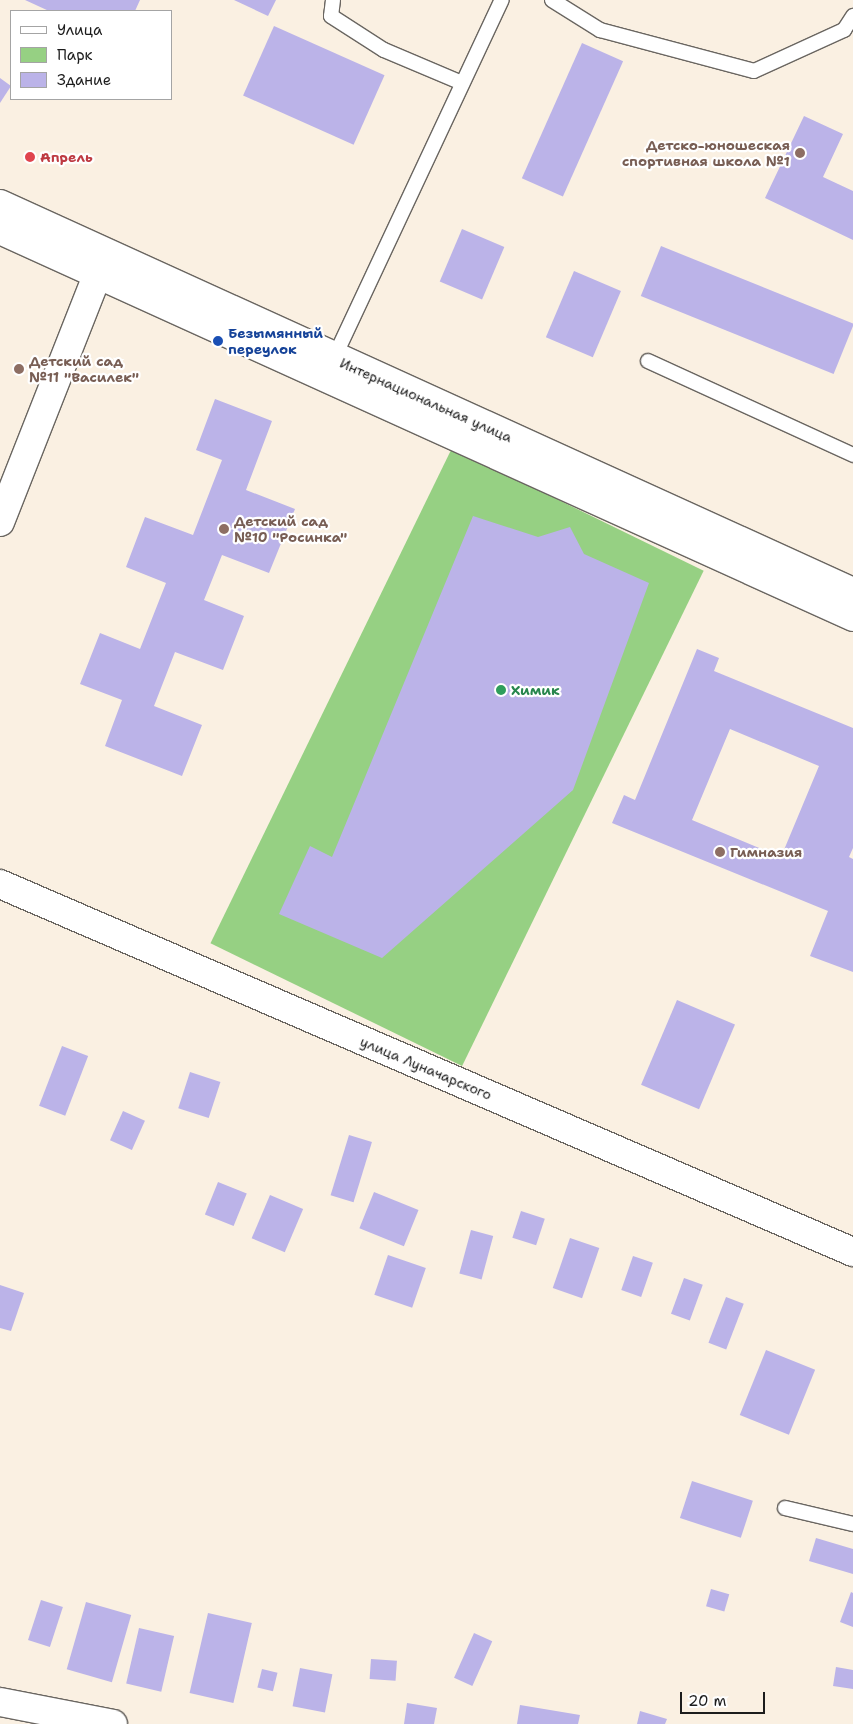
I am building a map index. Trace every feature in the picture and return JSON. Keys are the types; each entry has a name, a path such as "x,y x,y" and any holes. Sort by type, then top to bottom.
{"street":[{"name":"Интернациональная улица","path":"0,204 102,264 853,617"},
{"name":"Интернациональная улица","path":"0,230 102,264 334,358 853,592"},
{"path":"0,522 102,264"},
{"name":"улица Луначарского","path":"0,884 853,1252"},
{"path":"0,1702 112,1724"}],"lane":[{"path":"333,0 331,16 346,26 384,50 462,83"},
{"path":"334,358 502,0"},
{"path":"552,0 600,30 754,72 848,31 853,16"},
{"path":"648,361 853,455"},
{"path":"785,1508 853,1524"}],"green space":[{"name":"Химик","path":"452,448 704,571 462,1066 210,943"}],"building":[{"path":"25,0 140,0 135,10 47,10"},
{"path":"234,0 276,0 268,16"},
{"path":"274,26 385,75 354,145 243,95"},
{"path":"582,43 623,61 563,197 522,178"},
{"path":"0,78 10,85 10,88 0,103"},
{"path":"804,116 843,134 823,177 853,191 853,240 765,198"},
{"path":"462,229 504,247 482,299 440,281"},
{"path":"661,246 853,324 834,374 641,296"},
{"path":"574,271 621,291 593,357 546,337"},
{"path":"215,399 272,421 246,490 295,509 269,573 222,555 204,600 244,616 223,670 175,652 154,706 202,725 182,776 105,746 122,700 80,684 100,633 140,649 166,583 126,567 145,517 193,535 222,460 196,450"},
{"path":"473,516 538,537 570,527 584,554 649,583 573,790 382,958 279,914 310,846 332,857"},
{"path":"697,649 719,658 714,671 853,728 853,848 849,857 853,859 853,972 810,956 828,911 612,823 624,795 635,800","holes":["730,729 819,766 781,857 692,820"]},
{"path":"677,1000 735,1025 699,1109 641,1085"},
{"path":"62,1046 88,1056 65,1116 39,1106"},
{"path":"190,1072 220,1082 209,1118 178,1108"},
{"path":"123,1111 145,1121 132,1150 110,1140"},
{"path":"349,1135 372,1142 354,1202 331,1195"},
{"path":"218,1182 247,1194 234,1226 205,1214"},
{"path":"374,1192 419,1210 404,1246 359,1228"},
{"path":"270,1195 303,1209 285,1252 252,1238"},
{"path":"521,1211 545,1219 536,1245 512,1238"},
{"path":"471,1230 493,1236 482,1279 459,1273"},
{"path":"570,1238 599,1248 582,1298 553,1288"},
{"path":"388,1255 426,1268 412,1308 374,1295"},
{"path":"633,1256 653,1263 641,1297 621,1290"},
{"path":"684,1278 703,1285 690,1321 671,1314"},
{"path":"0,1285 24,1293 11,1331 0,1328"},
{"path":"726,1297 744,1304 726,1350 708,1343"},
{"path":"766,1350 815,1370 789,1435 740,1415"},
{"path":"692,1481 753,1501 741,1538 680,1518"},
{"path":"816,1538 853,1549 853,1574 809,1561"},
{"path":"711,1589 729,1594 724,1612 706,1606"},
{"path":"851,1592 853,1593 853,1627 840,1622"},
{"path":"41,1600 63,1607 50,1647 28,1640"},
{"path":"86,1602 131,1615 112,1682 67,1669"},
{"path":"208,1613 252,1623 233,1703 190,1693"},
{"path":"139,1628 174,1636 161,1692 126,1684"},
{"path":"474,1633 492,1641 472,1686 454,1678"},
{"path":"371,1659 397,1661 396,1681 370,1679"},
{"path":"836,1667 853,1670 853,1689 833,1686"},
{"path":"300,1668 332,1674 325,1713 293,1706"},
{"path":"262,1669 278,1673 273,1691 257,1687"},
{"path":"407,1703 437,1708 434,1724 404,1724"},
{"path":"520,1705 580,1715 578,1724 517,1724"},
{"path":"640,1711 667,1719 665,1724 637,1724"}],"place":[{"name":"Детско-юношеская спортивная школа №1","path":"800,153"},
{"name":"Апрель","path":"30,157"},
{"name":"Безымянный переулок","path":"218,341"},
{"name":"Детский сад №11 \"Василек\"","path":"19,369"},
{"name":"Детский сад №10 \"Росинка\"","path":"224,529"},
{"name":"Химик","path":"501,690"},
{"name":"Гимназия","path":"720,852"}]}
